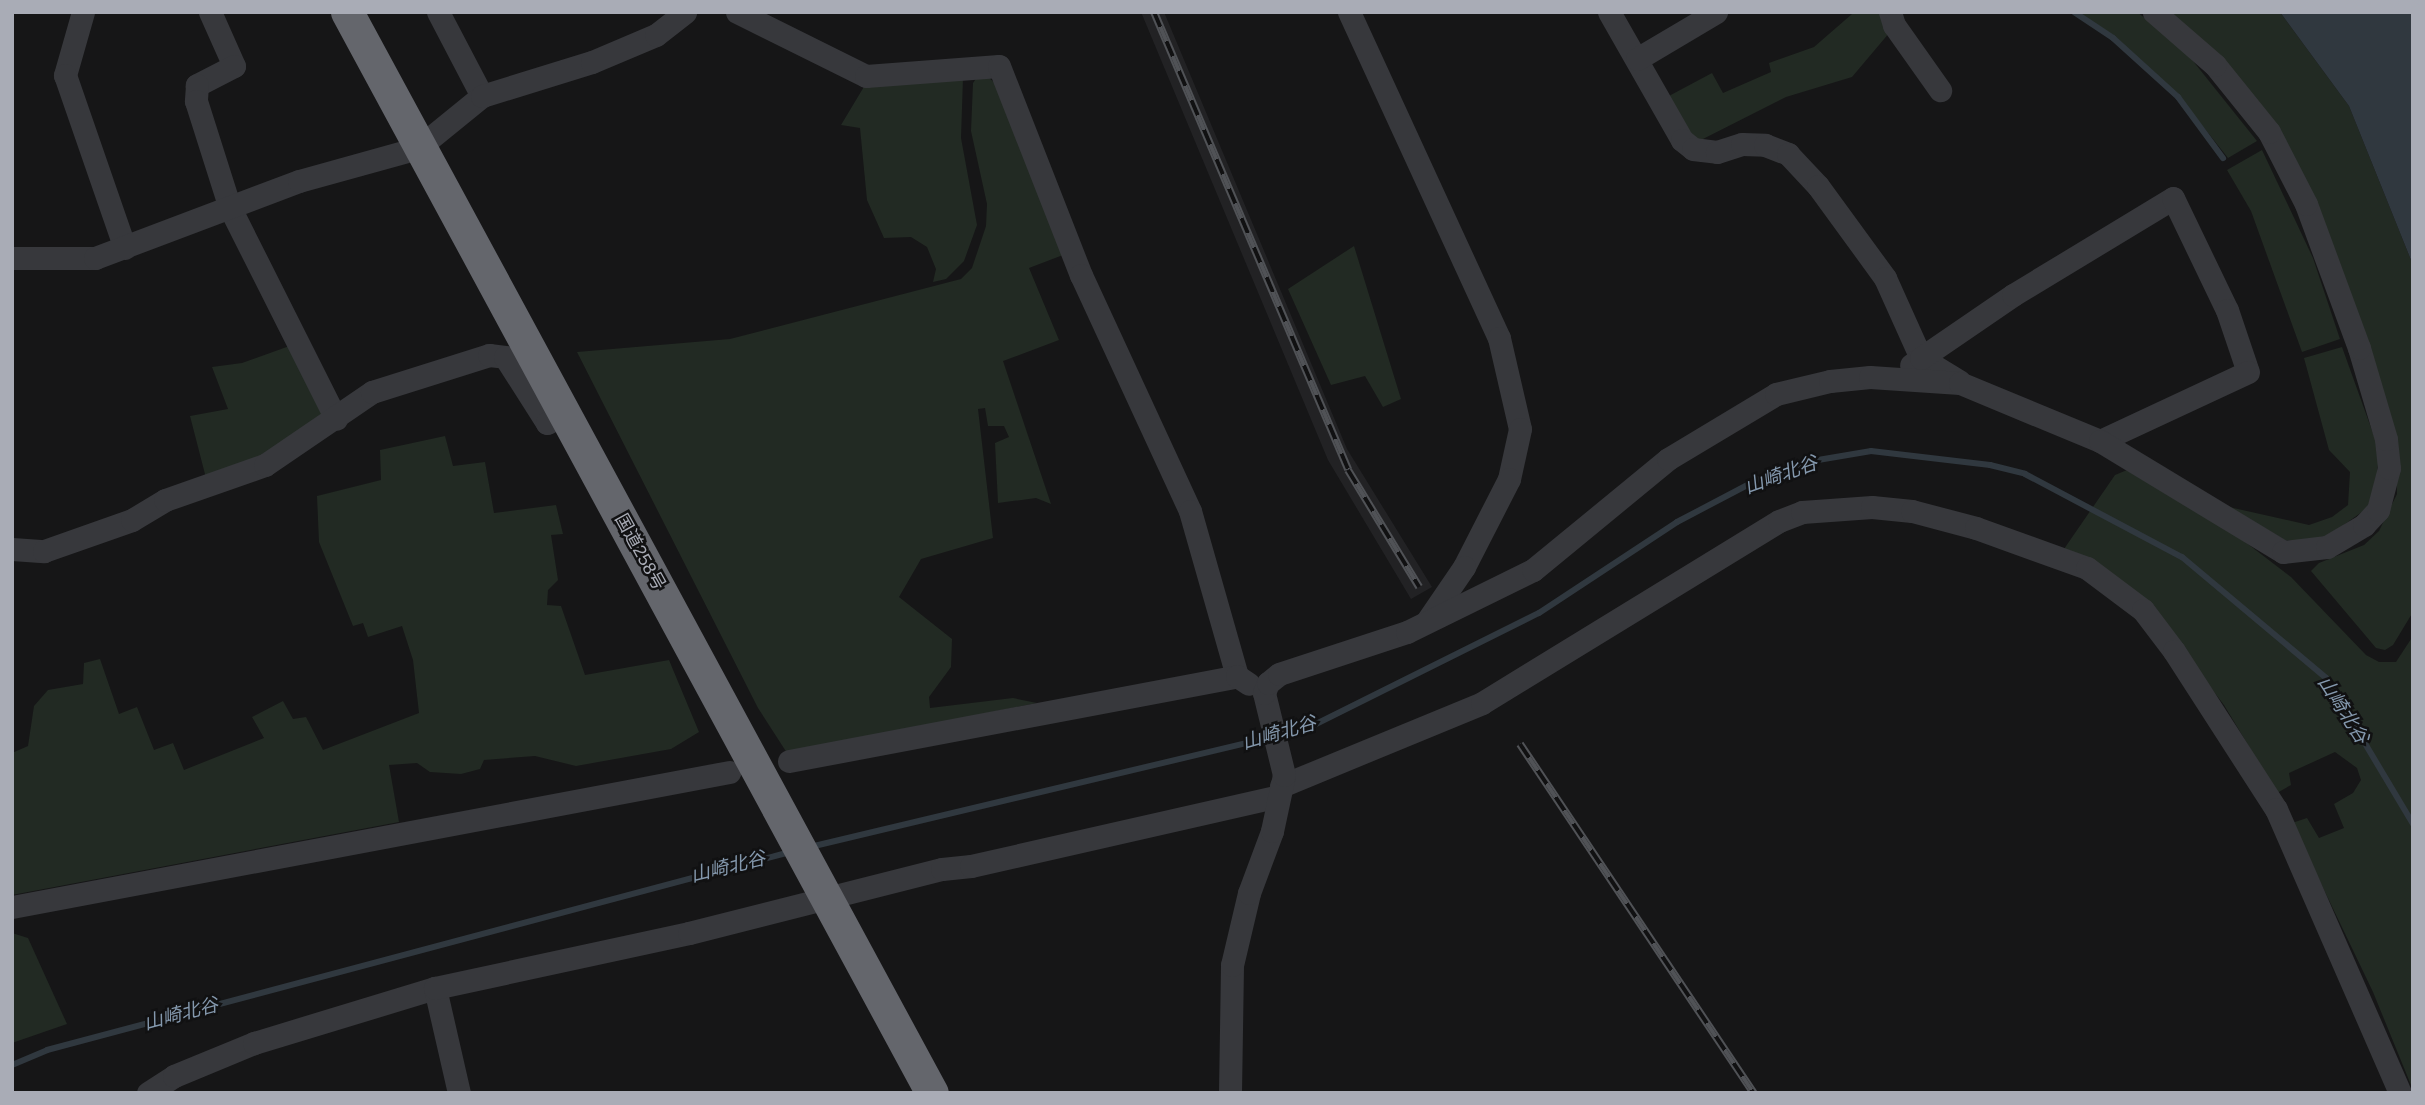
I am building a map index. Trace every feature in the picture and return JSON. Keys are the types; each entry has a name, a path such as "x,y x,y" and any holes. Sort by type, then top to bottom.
{"highway":[{"name":"国道258号","path":"347,12 418,148 932,1093"}],"street":[{"path":"83,12 65,75 125,248"},
{"path":"210,12 234,66 197,85 196,102 230,208 336,419"},
{"path":"438,12 482,96"},
{"path":"12,258 95,258 299,181 418,148 482,96 592,62 656,35 685,12"},
{"path":"737,12 866,76 999,65 1082,275 1190,511 1237,676 1264,693 1281,786 1232,965 1230,1093"},
{"path":"1349,12 1499,338 1520,429 1509,479 1464,567 1425,623"},
{"path":"1609,12 1682,140 1693,149 1717,152 1742,144 1765,145 1788,154 1818,186 1885,278 1921,358 1954,374 1960,383"},
{"path":"1637,59 1716,12"},
{"path":"1890,12 1894,25 1940,90"},
{"path":"1264,693 1279,674 1425,623 1533,570 1668,459 1766,400 1830,380 1893,376 1960,383 2100,441 2283,552 2314,551 2344,539 2378,510 2386,491 2386,439 2359,348 2306,204 2269,132 2215,65 2154,12"},
{"path":"1893,376 2013,295 2173,198 2228,310 2248,372 2100,441"},
{"path":"12,549 44,551 132,520 164,500 265,465 372,392 489,355 505,357 547,424 564,414"},
{"path":"148,1093 174,1076 254,1043 435,988 489,980 822,890 1281,786 1482,703 1780,521 1802,512 1844,509 1912,511 2022,542 2087,568 2143,610 2219,714 2276,809 2400,1093"},
{"path":"789,761 1237,676"},
{"path":"12,906 729,772"},
{"path":"435,988 459,1093"}],"shaded area":[{"path":"1141,12 1164,12 1347,449 1432,587 1411,599 1328,460"},
{"path":"1884,12 1890,32 1852,77 1786,97 1699,141 1685,133 1667,97 1712,73 1723,93 1771,72 1769,63 1814,47 1852,14"},
{"path":"2079,12 2137,12 2181,46 2257,141 2228,158 2179,96 2115,37"},
{"path":"2167,12 2280,12 2349,106 2413,265 2413,612 2393,645 2385,650 2376,648 2311,571 2319,563 2364,545 2379,531 2397,494 2396,438 2297,169"},
{"path":"2280,12 2413,12 2413,265 2349,106"},
{"path":"986,75 999,87 1063,255 1029,268 1059,340 1003,361 1051,504 1036,498 998,503 995,443 1009,437 1004,426 988,426 985,408 978,409 993,538 921,559 899,597 952,639 951,667 929,697 930,708 1013,698 1037,703 787,753 758,708 577,352 730,339 961,279 972,268 986,226 987,204 971,131 973,83 978,76"},
{"path":"963,78 961,138 977,225 964,261 946,279 933,282 936,269 927,247 911,237 884,238 867,200 860,128 841,125 865,85"},
{"path":"2262,150 2313,258 2340,339 2302,352 2251,211 2227,170"},
{"path":"1354,246 1401,399 1383,407 1365,376 1331,385 1288,289"},
{"path":"295,344 324,419 267,458 206,478 190,416 228,409 212,367 242,363"},
{"path":"2342,347 2379,450 2376,490 2366,509 2324,539 2305,543 2285,540 2229,507 2309,525 2332,517 2348,505 2350,472 2329,450 2304,358"},
{"path":"445,436 453,466 485,462 494,513 556,505 563,534 551,535 558,580 548,590 547,605 561,606 585,675 669,660 699,732 671,749 576,766 535,756 484,760 480,769 461,774 430,772 417,763 389,765 399,822 12,895 12,753 28,746 34,706 48,690 83,684 84,663 100,659 119,714 137,707 154,750 173,743 184,770 264,738 252,717 283,701 293,719 306,717 323,750 419,713 413,660 402,626 368,637 363,623 353,626 319,542 317,496 381,480 380,450"},
{"path":"2132,468 2197,505 2291,577 2366,655 2379,662 2396,662 2413,636 2413,1090 2373,992 2292,823 2307,818 2319,838 2344,828 2334,804 2353,793 2361,780 2357,768 2335,752 2289,773 2291,785 2277,793 2224,705 2152,611 2064,549 2115,475"},
{"path":"12,933 28,938 67,1024 12,1043"}],"waterway":[{"path":"2074,12 2113,38 2178,97 2223,158"},
{"name":"山崎北谷","path":"1280,735 1308,728 1539,613 1677,522 1759,479 1818,460 1871,451 1990,465 2025,474 2182,557 2326,678 2413,824"},
{"name":"山崎北谷","path":"810,847 1270,737"},
{"name":"山崎北谷","path":"12,1065 47,1050 790,852"}],"railway":[{"path":"1154,12 1348,470 1419,587"},
{"path":"1520,744 1754,1093"}]}
